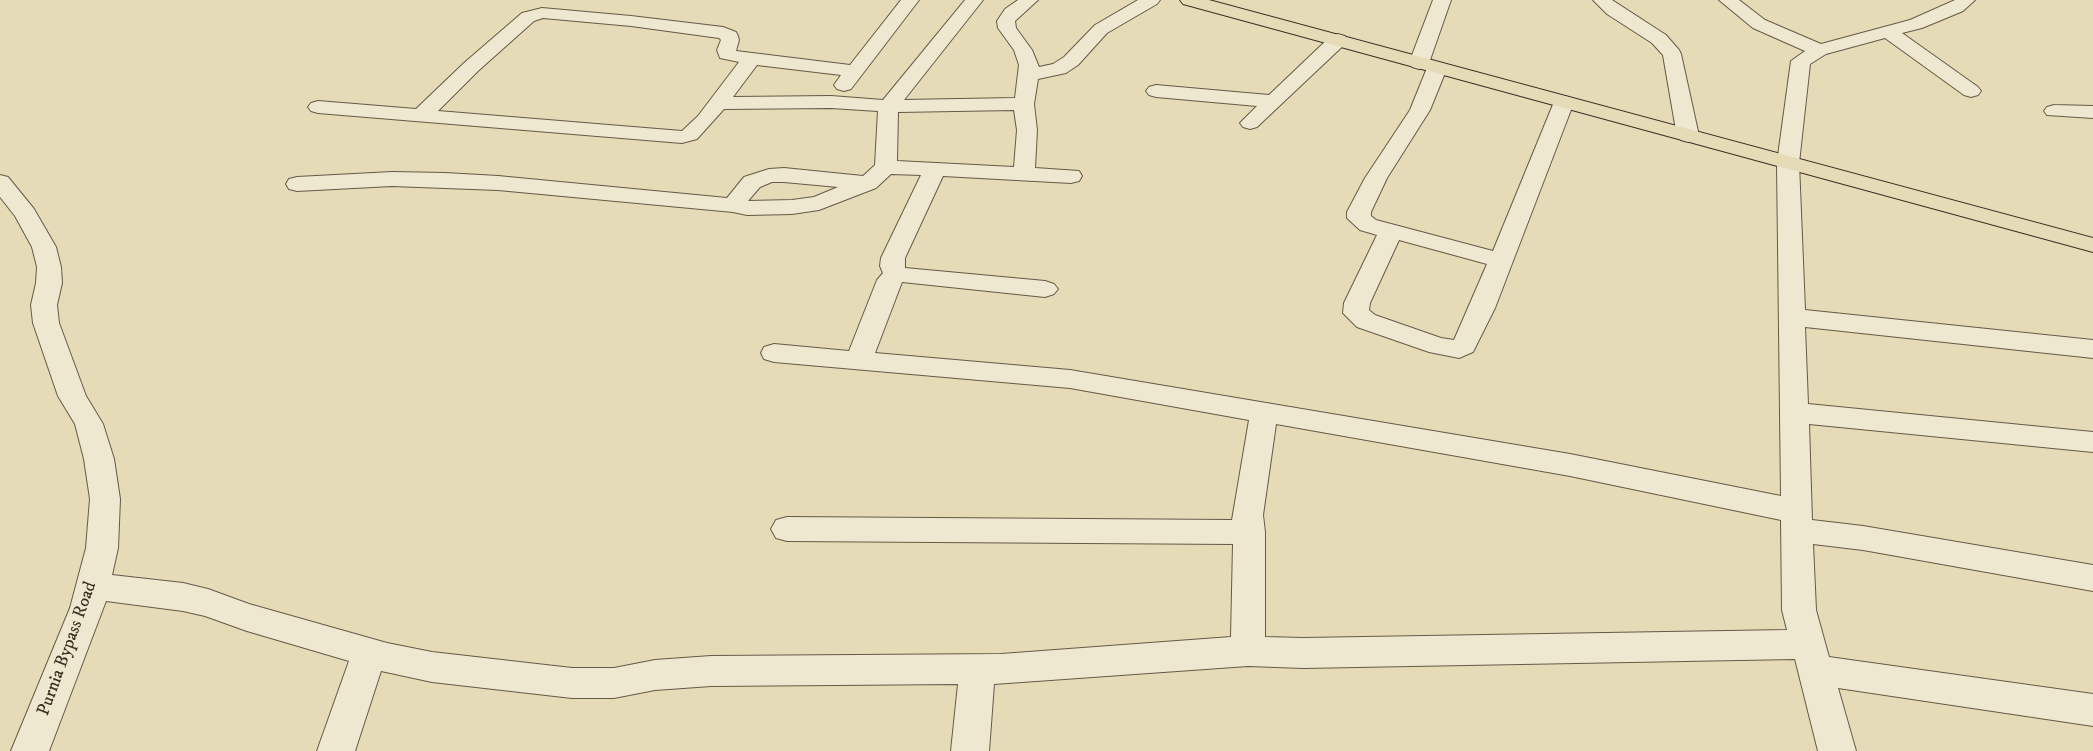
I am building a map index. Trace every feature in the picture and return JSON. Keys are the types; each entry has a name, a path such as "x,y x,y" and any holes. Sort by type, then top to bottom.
{"highway":[{"path":"1189,0 2093,245"}],"street":[{"path":"831,102 910,0"},
{"path":"886,167 888,106 974,0"},
{"path":"1024,174 1027,130 1024,104 1029,64 1023,50 1007,28 1006,21 1011,13 1029,0"},
{"path":"1029,75 1059,69 1071,61 1101,29 1151,0"},
{"path":"1442,0 1420,110 1376,178 1359,212 1359,218 1362,222 1391,231 1500,260"},
{"path":"1602,0 1636,26 1659,39 1672,54 1688,136"},
{"path":"1728,0 1759,24 1819,50"},
{"path":"1837,751 1799,610 1788,163 1801,61 1819,50 1916,24 1958,7 1966,0"},
{"path":"422,115 528,17 542,13 631,20 722,33 729,36 730,40 726,50 727,54 751,59 854,71"},
{"path":"1888,32 1971,91"},
{"path":"1250,123 1338,40"},
{"path":"318,107 682,137 690,135 696,130 719,103 751,59"},
{"path":"1156,91 1273,102"},
{"path":"719,103 831,102 888,106 1024,104"},
{"path":"1391,231 1357,303 1356,313 1366,321 1438,346 1453,350 1464,346 1482,308 1564,102"},
{"path":"2054,111 2093,112"},
{"path":"297,184 445,180 498,183 734,205 747,208 792,208 819,202 868,183 886,167 1071,176"},
{"path":"896,275 892,266 893,258 934,170"},
{"path":"734,205 752,182 769,176 784,175 868,183"},
{"name":"Purnia Bypass Road","path":"0,182 26,214 44,247 49,267 49,283 44,304 46,324 72,396 89,424 99,459 105,499 102,548 87,608 30,751"},
{"path":"858,360 888,280 896,275 914,275 1045,290"},
{"path":"1792,317 2093,349"},
{"path":"774,353 1070,379 1570,465 1797,520 1863,538 2093,578"},
{"path":"1248,651 1249,532 1247,516 1264,413"},
{"path":"1794,413 2093,442"},
{"path":"787,530 1249,532"},
{"path":"93,586 208,603 247,617 369,652 432,667 572,683 614,683 655,676 711,671 1011,668 1248,651 1812,657 2093,710"},
{"path":"336,751 369,652"},
{"path":"970,751 976,669"}]}
